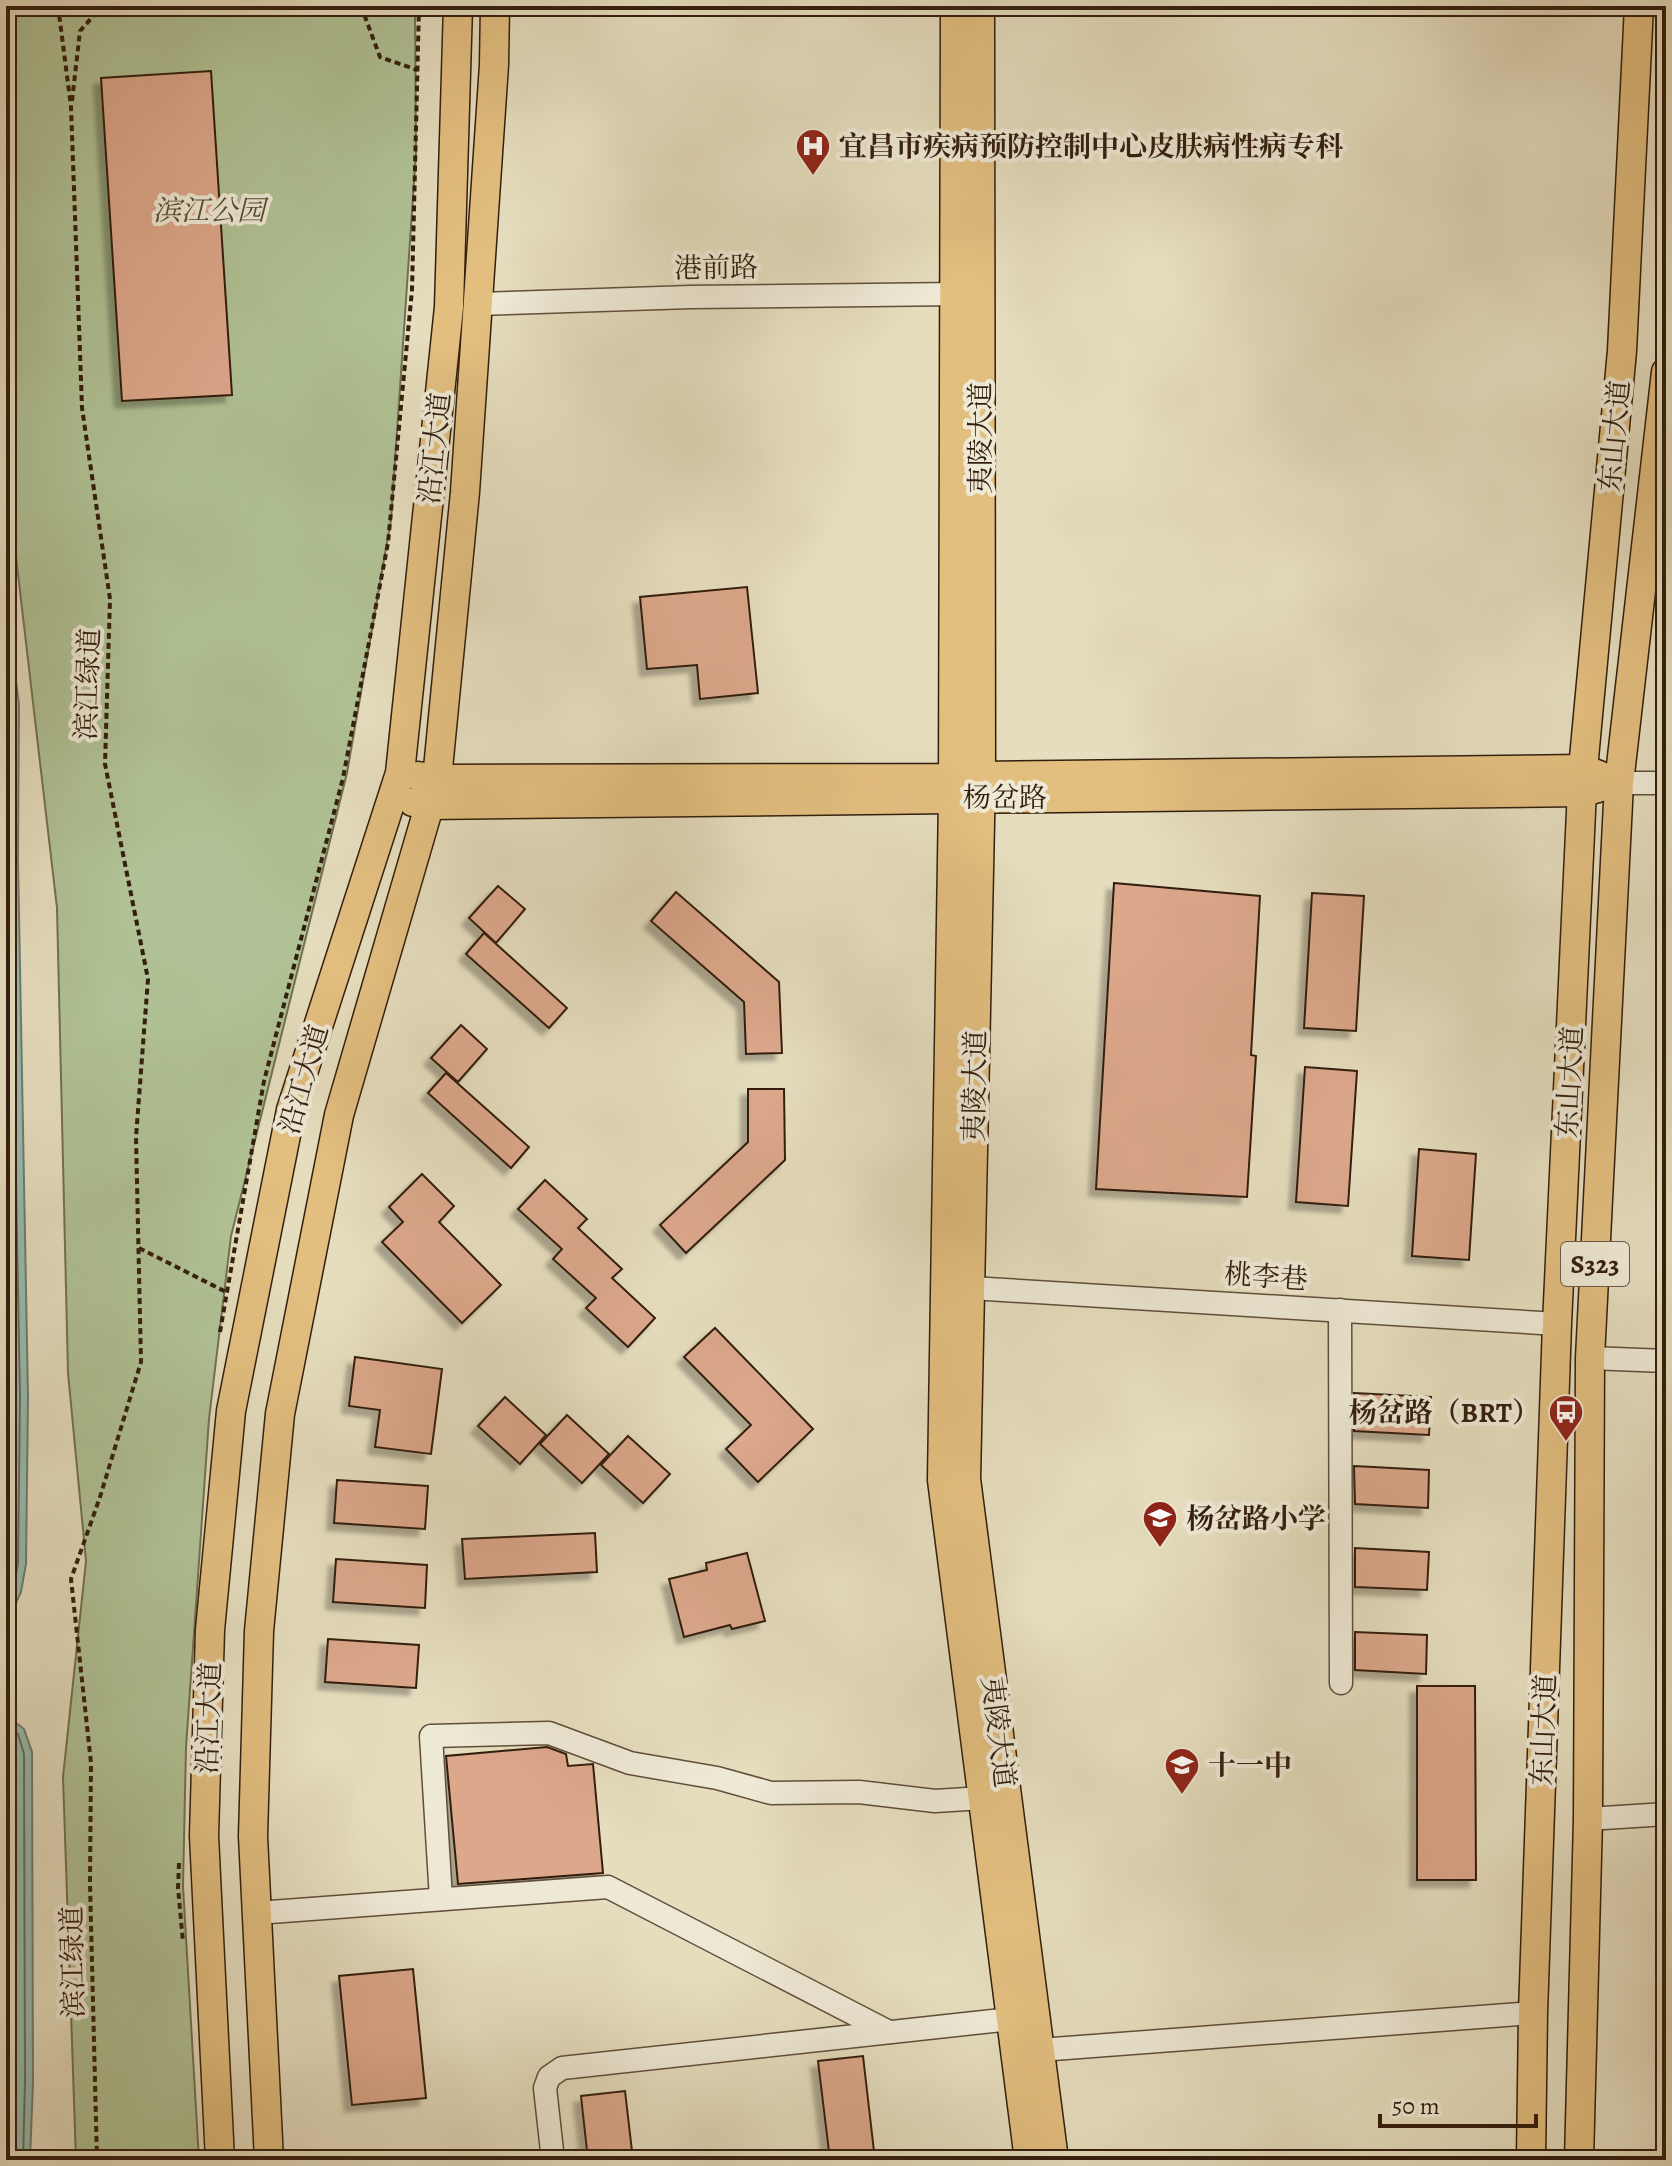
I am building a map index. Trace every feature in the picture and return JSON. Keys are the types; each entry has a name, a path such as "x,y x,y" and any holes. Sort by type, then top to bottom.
{"main road":[{"name":"沿江大道","path":"220,2160 204,1836 210,1630 231,1411 291,1110 396,786 449,307 458,6"},
{"name":"沿江大道","path":"269,2160 253,1836 259,1631 280,1414 339,1115 434,792 465,492 494,65 495,6"},
{"name":"夷陵大道","path":"955,6 956,294 966,787 971,1288 966,1479 1054,2160"},
{"name":"夷陵大道","path":"980,6 966,787 942,1480 1029,2160"},
{"name":"东山大道","path":"1531,2160 1533,2013 1557,1324 1583,780 1622,351 1639,6"},
{"name":"东山大道","path":"1579,2160 1588,1819 1590,1358 1619,783 1666,372"},
{"name":"杨岔路","path":"396,786 434,792 1583,780 1619,783"}],"street":[{"name":"港前路","path":"478,304 691,297 956,294"},
{"name":"杨岔路","path":"1619,783 1666,783"},
{"name":"桃李巷","path":"971,1288 1557,1324"},
{"path":"1340,1310 1341,1683"},
{"path":"1590,1358 1666,1361"},
{"path":"441,1899 431,1736 549,1733 630,1763 717,1778 771,1793 859,1792 935,1801 983,1798"},
{"path":"1588,1819 1666,1814"},
{"path":"257,1913 608,1887 889,2032"},
{"path":"1040,2050 1533,2013"},
{"path":"553,2160 545,2088 549,2077 562,2068 1011,2019"}],"path":[{"name":"滨江绿道","path":"58,6 71,107 82,408 110,599 105,764 148,979 136,1137 141,1362 100,1497 71,1579 91,1763 90,1883 97,2160"},
{"path":"71,107 80,31 102,6"},
{"path":"361,6 380,57 418,70"},
{"path":"139,1248 226,1292"}],"green space":[{"name":"滨江公园","path":"6,6 415,6 416,153 391,520 347,773 231,1236 209,1419 186,1747 183,1886 199,2160 76,2160 63,1777 86,1561 68,1373 57,908 16,557 6,518"}],"water":[{"path":"6,520 16,557 15,673 19,704 18,860 28,1397 26,1564 21,1592 6,1625"},
{"path":"6,1715 24,1729 32,1752 33,2082 30,2160 6,2160"}],"building":[{"path":"211,71 232,395 122,401 101,78"},
{"path":"747,587 758,693 700,699 697,665 647,669 640,597"},
{"path":"1114,883 1260,896 1251,1055 1256,1056 1247,1197 1096,1189"},
{"path":"498,886 525,909 496,943 469,918"},
{"path":"676,892 779,982 782,1053 746,1054 744,1002 651,921"},
{"path":"1312,893 1364,896 1356,1031 1304,1028"},
{"path":"484,933 567,1008 549,1028 466,954"},
{"path":"461,1025 487,1049 458,1082 431,1058"},
{"path":"1305,1067 1357,1071 1348,1206 1296,1202"},
{"path":"446,1073 529,1147 511,1168 428,1093"},
{"path":"748,1089 784,1089 785,1160 686,1253 660,1225 748,1142"},
{"path":"1419,1149 1476,1154 1469,1260 1412,1256"},
{"path":"422,1174 454,1206 439,1222 501,1285 462,1323 382,1242 403,1222 389,1207"},
{"path":"545,1180 587,1219 578,1228 622,1269 612,1278 655,1318 628,1347 586,1308 596,1298 553,1259 562,1249 518,1209"},
{"path":"715,1328 813,1429 758,1482 726,1449 751,1425 684,1357"},
{"path":"355,1357 442,1369 431,1454 375,1447 380,1410 349,1406"},
{"path":"1354,1393 1431,1397 1429,1435 1354,1431"},
{"path":"505,1397 546,1435 520,1464 478,1426"},
{"path":"567,1415 609,1454 582,1483 540,1444"},
{"path":"628,1436 670,1474 643,1503 601,1465"},
{"path":"1354,1466 1429,1470 1428,1508 1355,1504"},
{"path":"337,1480 428,1486 425,1529 334,1523"},
{"path":"595,1533 597,1572 465,1579 462,1539"},
{"path":"1355,1548 1429,1552 1427,1590 1355,1587"},
{"path":"747,1553 765,1621 732,1629 730,1625 684,1637 669,1579 707,1570 706,1563"},
{"path":"336,1559 427,1565 425,1608 333,1602"},
{"path":"1355,1632 1427,1635 1426,1674 1355,1670"},
{"path":"328,1639 419,1645 416,1688 325,1682"},
{"path":"1417,1686 1475,1686 1476,1880 1417,1880"},
{"path":"547,1747 566,1754 568,1766 593,1764 603,1873 458,1884 446,1756"},
{"path":"413,1969 426,2098 352,2105 339,1976"},
{"path":"863,2056 875,2160 830,2160 818,2061"},
{"path":"625,2091 633,2160 588,2160 581,2096"}],"place":[{"name":"宜昌市疾病预防控制中心皮肤病性病专科","path":"813,177"},
{"name":"杨岔路（BRT）","path":"1566,1443"},
{"name":"杨岔路小学","path":"1160,1549"},
{"name":"十一中","path":"1182,1796"}]}
